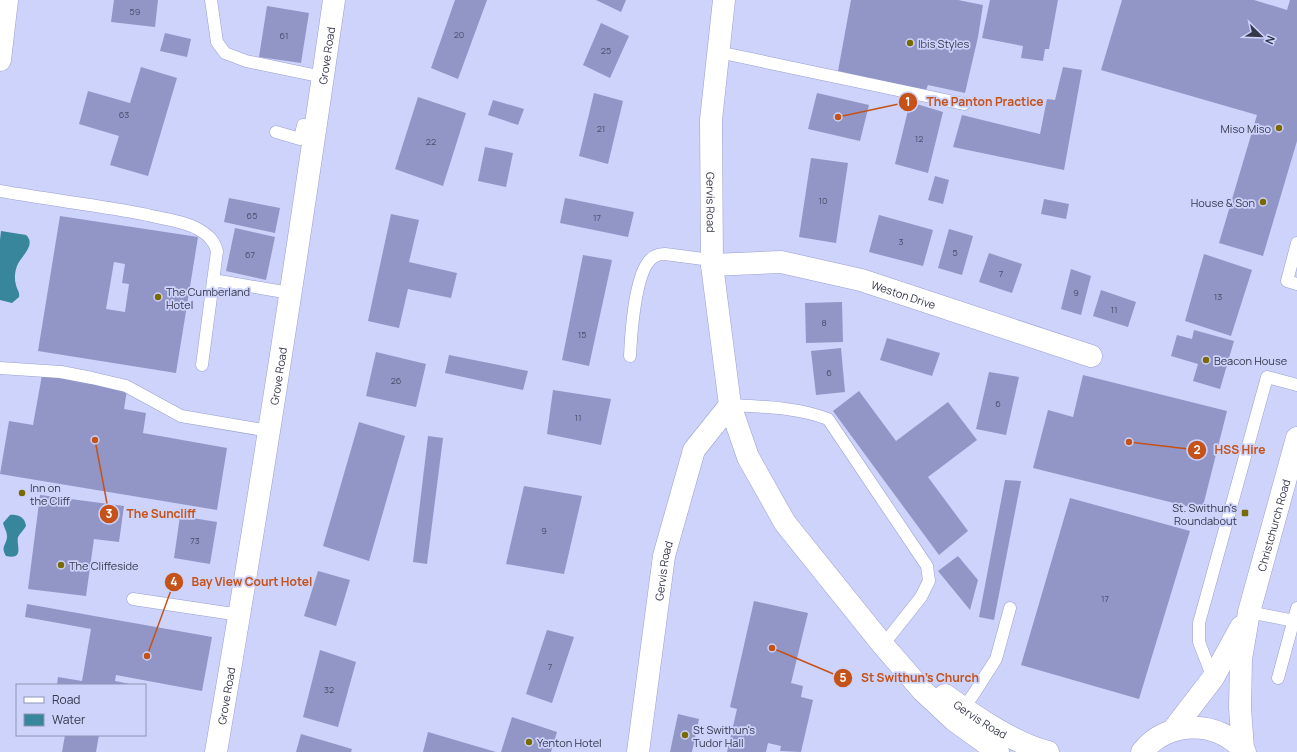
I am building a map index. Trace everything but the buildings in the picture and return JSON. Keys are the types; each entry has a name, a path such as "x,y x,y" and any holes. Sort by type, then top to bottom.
{"street":[{"path":"0,60 7,0"},
{"name":"Grove Road","path":"216,752 240,615 269,431 334,0"},
{"name":"Gervis Road","path":"724,0 711,120 711,262 730,405 748,457 785,523 883,645 923,691 959,714 998,752"},
{"name":"Weston Drive","path":"711,262 782,262 861,280 1091,356"},
{"name":"Gervis Road","path":"638,752 664,556 694,450 730,405"},
{"name":"Christchurch Road","path":"1244,750 1240,708 1241,659 1249,612 1297,438"},
{"name":"Christchurch Road","path":"1173,730 1213,678 1249,612"},
{"name":"Gervis Road","path":"959,714 977,718 1033,748 1048,752"},
{"path":"1140,750 1159,737 1173,730 1192,727 1210,729 1228,736 1244,750"}],"lane":[{"path":"212,0 217,42 225,53 246,61 323,77"},
{"path":"718,52 801,66 964,104"},
{"path":"276,132 300,139 303,125 316,127"},
{"path":"0,191 123,210 171,220 197,228 210,237 215,243 217,251 202,365"},
{"path":"1297,243 1287,281 1297,284"},
{"path":"630,356 632,326 639,284 647,263 659,254 711,262"},
{"path":"213,280 290,294"},
{"path":"0,368 61,372 92,378 126,386 181,416 269,431"},
{"path":"1213,678 1199,642 1199,623 1267,377 1297,385"},
{"path":"730,405 772,407 812,413 828,419 927,566 929,581 921,597 883,645"},
{"path":"134,599 240,615"},
{"path":"959,714 996,659 1010,608"},
{"path":"1278,678 1297,608"},
{"path":"1249,612 1294,621"}],"water":[{"path":"1,231 26,235 30,243 27,251 16,268 15,280 19,297 12,303 0,300"},
{"path":"10,515 16,515 23,518 26,526 18,537 18,554 12,557 6,556 4,553 7,533 3,523"}],"place":[{"name":"Ibis Styles","path":"910,43"},
{"name":"The Panton Practice","path":"838,117"},
{"name":"Miso Miso","path":"1279,128"},
{"name":"House & Son","path":"1263,202"},
{"name":"The Cumberland Hotel","path":"158,297"},
{"name":"Beacon House","path":"1206,360"},
{"name":"The Suncliff","path":"95,440"},
{"name":"HSS Hire","path":"1129,442"},
{"name":"Inn on the Cliff","path":"22,493"},
{"name":"St. Swithun's Roundabout","path":"1245,513"},
{"name":"The Cliffeside","path":"61,565"},
{"name":"St Swithun's Church","path":"772,648"},
{"name":"Bay View Court Hotel","path":"147,656"},
{"name":"St Swithun's Tudor Hall","path":"685,735"},
{"name":"Yenton Hotel","path":"529,742"}]}
